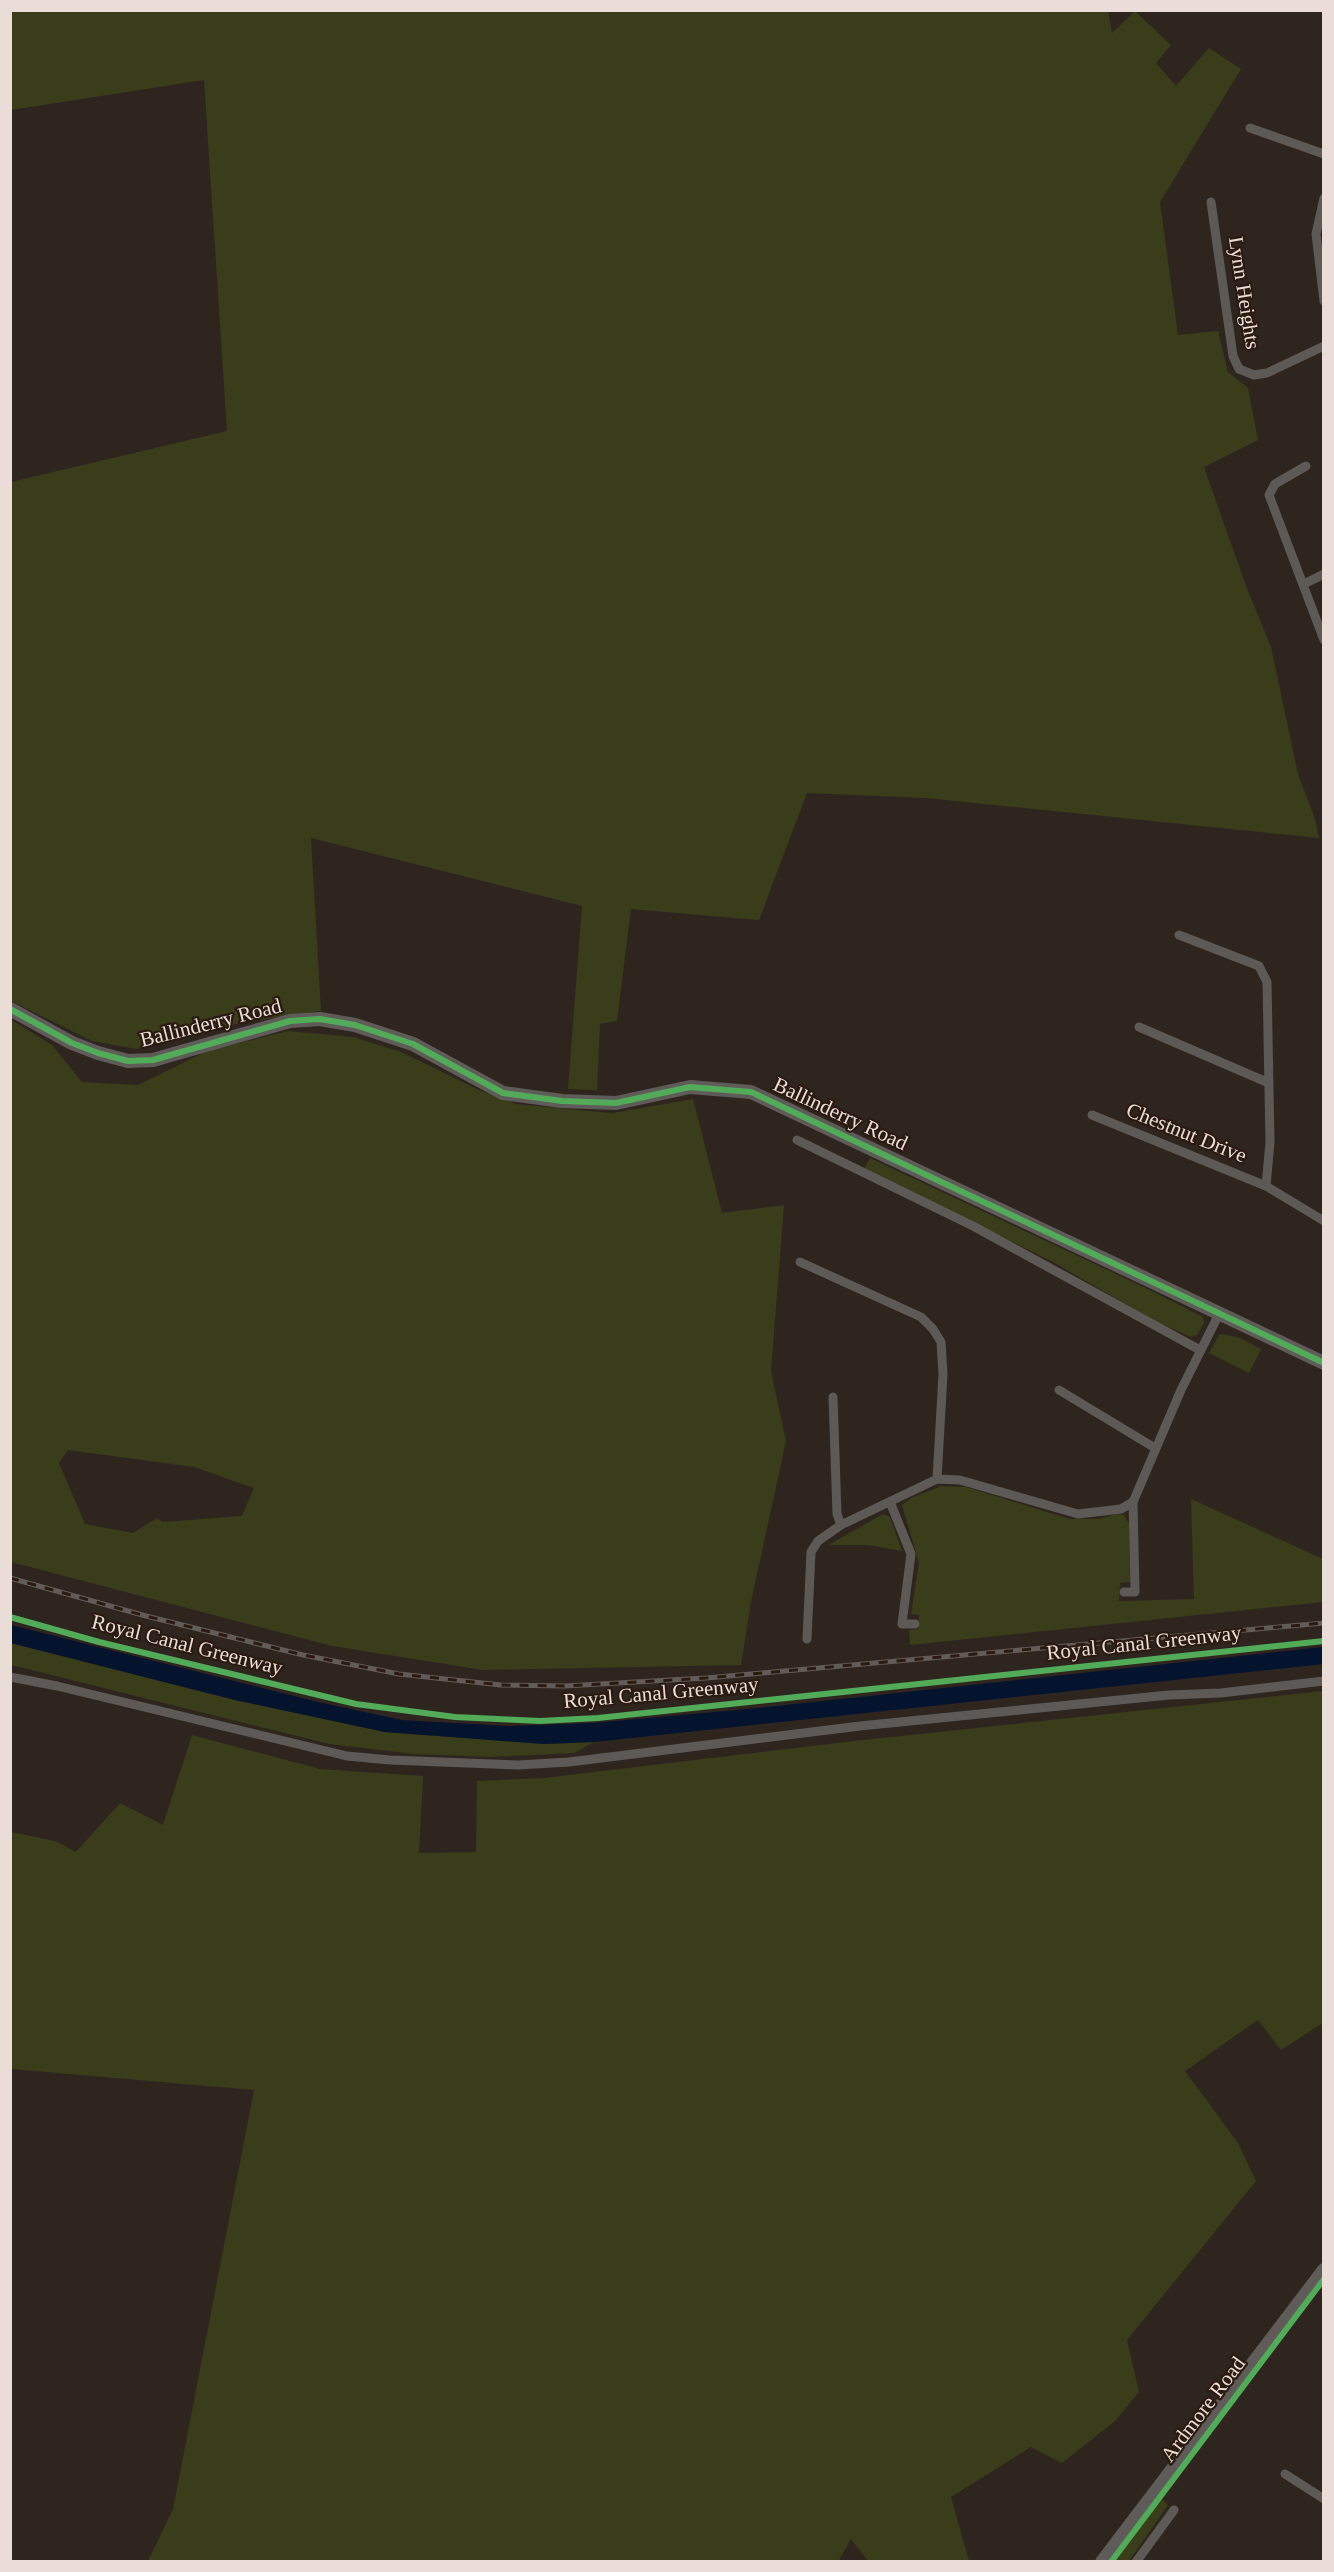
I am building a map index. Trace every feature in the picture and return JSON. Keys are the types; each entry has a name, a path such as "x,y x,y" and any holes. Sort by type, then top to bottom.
{"street":[{"path":"1250,128 1323,154"},
{"path":"1323,198 1316,234 1323,302"},
{"name":"Lynn Heights","path":"1211,202 1233,356 1239,369 1254,375 1266,373 1323,346"},
{"path":"1306,466 1275,484 1269,495 1323,640"},
{"path":"1304,584 1323,574"},
{"name":"Chestnut Drive","path":"1179,935 1259,966 1267,982 1270,1142 1266,1186"},
{"name":"Ballinderry Road","path":"10,1009 72,1043 98,1053 128,1060 153,1060 290,1021 320,1019 355,1025 413,1044 503,1092 562,1101 616,1103 690,1087 751,1092 1323,1363"},
{"path":"1139,1027 1269,1083"},
{"name":"Chestnut Drive","path":"1092,1115 1266,1186 1323,1221"},
{"path":"796,1140 973,1226 1200,1350"},
{"path":"800,1262 921,1317 933,1329 941,1342 944,1374 937,1479"},
{"path":"1124,1592 1135,1592 1133,1502 1155,1448 1219,1314"},
{"path":"1059,1390 1155,1448"},
{"path":"833,1397 837,1514 841,1526"},
{"path":"807,1639 811,1552 818,1541 841,1526 937,1479 960,1480 1078,1514 1121,1509 1133,1502"},
{"path":"890,1502 911,1554 912,1562 902,1624 915,1624"},
{"path":"10,1677 57,1686 347,1756 390,1761 518,1765 569,1762 860,1726 1169,1695 1279,1688 1323,1681"},
{"name":"Ardmore Road","path":"1102,2562 1323,2270"},
{"path":"1285,2474 1323,2499"},
{"path":"1136,2562 1174,2510"}],"green space":[{"path":"1108,10 1112,33 1135,11 1171,45 1156,63 1176,86 1209,48 1241,69 1160,202 1178,335 1218,331 1228,372 1248,388 1258,440 1204,467 1246,586 1271,647 1298,774 1315,819 1319,838 926,798 807,793 759,920 631,909 617,1021 600,1024 597,1090 568,1089 582,906 311,838 321,1011 240,1023 136,1049 92,1041 11,1001 11,482 227,431 204,80 11,110 11,11"},
{"path":"10,1019 52,1045 82,1082 138,1085 207,1051 288,1031 353,1037 401,1052 479,1090 516,1104 612,1113 693,1099 722,1213 784,1205 771,1371 786,1441 751,1602 741,1665 483,1670 332,1646 11,1562","holes":["68,1450 194,1467 254,1488 242,1516 162,1522 157,1518 133,1533 85,1524 59,1463"]},
{"path":"870,1158 1152,1291 1203,1317 1204,1323 1197,1335 1191,1337 1155,1321 1053,1262 864,1169"},
{"path":"1219,1335 1240,1338 1261,1349 1249,1373 1209,1353"},
{"path":"942,1486 966,1487 1070,1519 1099,1519 1116,1514 1124,1515 1129,1524 1130,1582 1120,1583 1119,1601 1194,1599 1191,1499 1323,1559 1323,1602 910,1645 909,1630 918,1629 919,1615 911,1614 919,1563 902,1505 911,1498"},
{"path":"883,1514 890,1517 902,1551 868,1545 828,1545"},
{"path":"10,1643 235,1700 385,1732 544,1744 594,1742 574,1753 490,1757 414,1754 329,1744 11,1665"},
{"path":"1323,1691 1323,2023 1281,2050 1258,2020 1185,2071 1238,2143 1256,2181 1127,2340 1139,2392 1115,2421 1062,2463 1031,2447 951,2497 969,2561 868,2561 851,2539 838,2562 148,2561 173,2509 254,2090 11,2069 11,1832 55,1841 76,1852 120,1803 163,1825 192,1735 320,1769 423,1776 419,1853 476,1852 477,1781 544,1778 854,1741"},
{"path":"1161,2498 1168,2505 1129,2561 1115,2561"}],"water":[{"path":"11,1625 318,1702 402,1720 508,1726 593,1723 758,1708 1323,1647 1324,1664 594,1742 544,1744 385,1732 235,1700 11,1643"}],"railway":[{"path":"10,1578 146,1616 303,1655 399,1674 501,1685 565,1686 706,1678 1324,1623"}],"cycle path":[{"path":"10,1009 72,1043 128,1061 153,1060 290,1021 320,1019 355,1025 413,1044 503,1093 562,1101 616,1103 690,1087 751,1092 1324,1363"},
{"name":"Royal Canal Greenway","path":"10,1617 99,1642 356,1704 455,1717 540,1721 598,1718 1324,1641"},
{"path":"1111,2562 1324,2279"}]}
